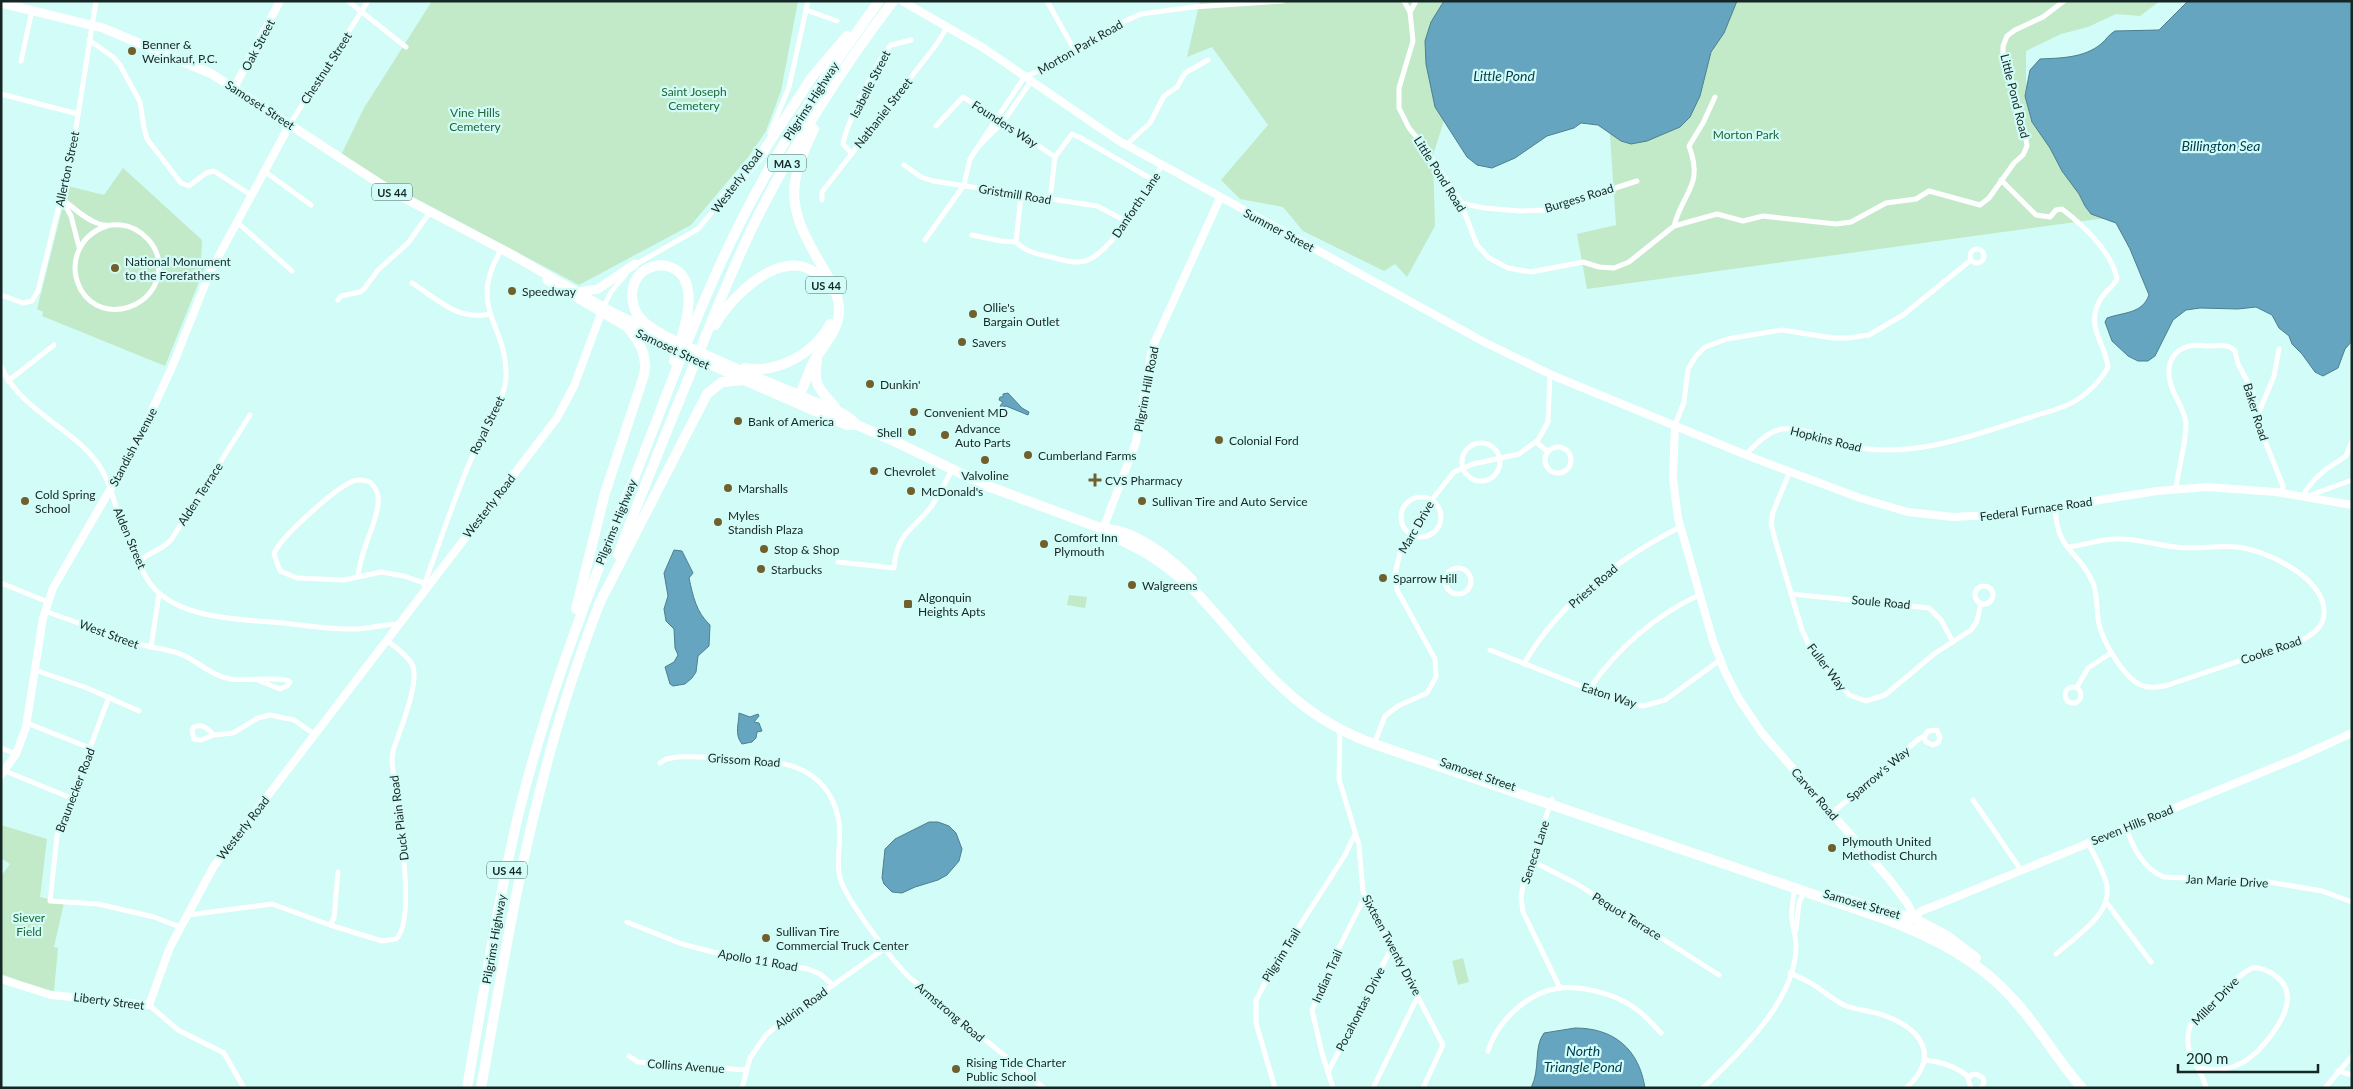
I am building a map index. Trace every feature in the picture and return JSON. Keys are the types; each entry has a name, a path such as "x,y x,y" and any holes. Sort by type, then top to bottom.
{"highway":[{"name":"Pilgrims Highway","path":"481,1088 508,937 534,813 571,681 598,606 730,276 776,182 837,81 893,1"},
{"name":"Pilgrims Highway","path":"467,1088 513,839 530,769 565,656 663,405 666,385 675,368 688,332 760,185 816,91 879,2"},
{"path":"723,199 763,152 812,77 861,18 879,2"},
{"path":"796,398 837,321 838,296 800,226 794,201 794,180 800,158 814,128 865,39"},
{"path":"666,337 644,322 638,314 633,301 634,284 640,274 649,268 666,266 683,278 688,299 688,332"},
{"name":"US 44","path":"706,339 731,302 749,284 767,272 783,267 801,268 814,273 823,281 832,296 833,314 827,329 813,345 792,360 770,368 757,370 731,366"},
{"name":"US 44","path":"565,656 568,633 579,598 602,506 644,375 645,363 643,352 628,328"},
{"name":"Samoset Street","path":"666,337 731,366 847,424 857,425 991,487 1103,529 1112,536 1145,553 1179,577 1207,604 1280,687 1306,709 1341,727 1375,742 1551,801 1899,924"},
{"path":"820,353 816,369 817,384 822,394 837,410"},
{"path":"598,606 707,394 722,382 744,380"},
{"name":"Samoset Street","path":"744,380 837,410 850,417 857,425"},
{"name":"Samoset Street","path":"1800,888 1915,919"},
{"path":"1915,919 1947,936 2004,981 2024,1003 2089,1088"},
{"path":"1899,924 1924,935 1972,962 1998,983 2024,1012 2082,1088"}],"main road":[{"name":"Samoset Street","path":"1,3 92,24 204,71 234,88 391,191 577,292 628,328 744,380"},
{"name":"Samoset Street","path":"501,250 568,294 666,337"},
{"path":"577,292 598,289 635,264"}],"street":[{"name":"Allerton Street","path":"1,295 23,303 30,302 35,297 61,198 78,114 96,1"},
{"name":"Oak Street","path":"234,88 280,1"},
{"path":"348,1 406,47"},
{"name":"Chestnut Street","path":"290,124 368,1"},
{"name":"Westerly Road","path":"149,1005 170,947 214,866 557,418 574,386 602,310 614,287 635,264 698,229 764,144 777,119 789,86 808,1"},
{"path":"1048,1 1075,51"},
{"name":"Morton Park Road","path":"1028,78 1118,24 1141,14 1193,7 1283,1"},
{"path":"1404,1 1410,12"},
{"path":"1410,12 1416,1"},
{"name":"Little Pond Road","path":"1410,12 1413,41 1399,88 1399,108 1409,128 1424,145 1461,203 1473,234 1483,252 1498,264 1521,272 1537,271 1582,262 1608,268 1622,266 1674,226 1717,214 1743,221 1763,216 1836,224 1851,222 1886,203 1916,199 1929,191 1980,205 1989,198 2001,180 2023,155 2027,146 2025,132 2018,114 2013,86 2003,54 2003,46 2007,36 2015,30 2043,17 2064,1"},
{"name":"Summer Street","path":"905,3 948,26 1126,145 1220,198 1484,342 1550,374 1675,425"},
{"path":"21,60 32,10"},
{"path":"806,10 837,21"},
{"name":"Nathaniel Street","path":"822,200 822,192 936,45 948,26"},
{"path":"89,40 113,57 120,65 140,102 147,139 181,184 190,186 206,173 214,171 251,195"},
{"name":"Isabelle Street","path":"852,154 843,144 848,128 886,50 894,43 911,40"},
{"path":"1126,145 1147,126 1164,96 1176,87 1185,73 1208,60"},
{"path":"925,240 964,185 967,166 996,117 1028,78"},
{"path":"979,146 1003,122 1028,78"},
{"path":"1,94 78,114"},
{"path":"1674,226 1678,213 1688,197 1695,178 1695,163 1689,146 1703,124 1715,97"},
{"name":"Founders Way","path":"936,126 963,98 996,117 1055,157"},
{"name":"Standish Avenue","path":"3,773 16,754 27,723 46,607 59,576 136,445 153,410 210,272 290,124"},
{"path":"1050,199 1055,157 1069,136 1075,134 1153,180"},
{"name":"Gristmill Road","path":"904,165 921,177 1021,195 1097,206 1126,221"},
{"name":"Danforth Lane","path":"1016,242 1021,247 1035,254 1070,262 1086,260 1103,250 1126,221 1162,166"},
{"path":"264,171 311,205"},
{"name":"Hopkins Road","path":"1745,454 1765,437 1780,429 1796,430 1856,447 1902,450 1944,442 2031,417 2075,401 2105,372 2108,367 2107,360 2098,342 2094,320 2100,300 2117,279 2110,260 2079,223 2062,210 2056,210 2050,217 2036,215 2001,180"},
{"name":"Burgess Road","path":"1461,203 1484,208 1520,211 1547,210 1637,181"},
{"path":"972,235 1001,242 1016,242 1021,195"},
{"path":"61,198 85,217 107,226"},
{"path":"61,198 71,216 79,247 76,270 78,284 86,298 100,306 115,310 130,308 147,298 159,275 159,258 146,236 138,230 122,225 107,226 91,233 79,247"},
{"name":"Pilgrim Hill Road","path":"1103,529 1136,442 1152,348 1220,198"},
{"path":"338,300 346,294 360,292 364,289 378,270 408,243 430,212"},
{"path":"237,222 292,271"},
{"name":"Royal Street","path":"419,597 471,458 505,386 504,361 487,298 487,281 501,250"},
{"path":"1675,425 1684,402 1688,369 1696,356 1705,347 1727,339 1782,330 1833,338 1869,335 1903,315 1970,260"},
{"path":"412,284 460,313 472,316 491,314"},
{"path":"8,382 54,345"},
{"name":"Baker Road","path":"2176,489 2186,426 2182,408 2170,383 2172,361 2177,351 2186,345 2225,345 2235,351 2238,364 2252,390 2265,441 2283,486 2282,493"},
{"path":"2259,414 2274,376 2279,349"},
{"name":"Alden Street","path":"1,366 8,382 24,399 65,431 92,456 101,468 130,545 147,578 159,594 184,607 228,618 340,629 360,629 399,624"},
{"name":"Marc Drive","path":"1375,742 1379,727 1388,714 1398,706 1427,693 1436,676 1435,659 1401,599 1395,580 1397,560 1410,534 1431,500 1448,478 1463,468 1519,454 1536,442 1548,422 1550,374"},
{"name":"Alden Terrace","path":"138,561 164,546 170,540 250,415"},
{"name":"Federal Furnace Road","path":"1675,425 1790,472 1878,504 1929,516 1976,518 2176,489 2237,488 2282,493 2352,505"},
{"name":"Carver Road","path":"1675,425 1673,491 1680,527 1720,660 1739,700 1754,722 1889,879 1915,919"},
{"path":"2304,497 2306,490 2314,480 2346,456 2352,441"},
{"path":"1536,442 1547,451"},
{"path":"1478,443 1490,446 1496,451 1500,459 1497,472 1491,478 1483,481 1470,478 1463,468 1462,459 1465,452 1471,446 1478,443"},
{"path":"1559,446 1567,451 1571,460 1568,468 1560,472 1550,470 1545,461 1547,451 1559,446"},
{"path":"838,562 894,568 899,543 905,533 933,504 952,470"},
{"name":"Fuller Way","path":"1790,472 1771,524 1791,594 1810,647 1844,691 1856,699 1866,701 1880,698 1928,659 1974,627 1981,603"},
{"path":"358,577 359,564 377,509 378,496 370,482 360,480 350,482 338,490 285,536 274,554 277,568 288,576 331,581 358,577 381,572 404,576 424,583"},
{"path":"2304,497 2352,480"},
{"path":"1416,498 1431,500 1438,506 1441,515 1438,529 1425,537 1410,534 1402,521 1404,507 1416,498"},
{"name":"Cooke Road","path":"2055,507 2057,528 2066,547 2092,579 2098,623 2111,652 2130,678 2137,684 2152,688 2168,685 2306,638 2321,624 2324,615 2324,605 2317,590 2300,574 2280,561 2248,549 2232,547 2178,548 2123,539 2102,540 2066,547"},
{"name":"Priest Road","path":"1524,664 1533,648 1551,626 1586,590 1632,554 1680,527"},
{"path":"1459,568 1468,573 1470,583 1464,592 1456,594 1447,588 1445,579 1450,571 1459,568"},
{"path":"1395,580 1418,581 1439,577 1445,579"},
{"name":"West Street","path":"1,583 46,607 120,638 152,647 159,594"},
{"name":"Soule Road","path":"1791,594 1929,608 1941,620 1953,642"},
{"path":"1589,689 1634,637 1680,604 1699,595"},
{"name":"Duck Plain Road","path":"186,915 272,904 330,925 386,941 399,936 404,925 406,890 392,760 393,751 413,687 414,672 412,664 406,656 386,640"},
{"path":"152,647 184,655 210,673 220,676 260,680 285,678 290,682 287,686 280,689 260,680"},
{"name":"Eaton Way","path":"1490,650 1634,705 1655,704 1671,697 1701,672 1720,660"},
{"path":"2077,688 2088,668 2111,652"},
{"path":"35,670 140,712"},
{"name":"Braunecker Road","path":"109,698 56,836 50,901 98,904 154,917 180,927"},
{"path":"214,736 233,733 258,718 270,715 294,720 314,734"},
{"path":"27,723 90,748"},
{"name":"Sixteen Twenty Drive","path":"1341,727 1339,780 1359,845 1360,880 1365,896 1443,1045 1423,1088"},
{"name":"Seven Hills Road","path":"1899,924 1915,919 1921,911 2298,758 2352,733"},
{"name":"Sparrow's Way","path":"1832,813 1920,738 1924,737"},
{"path":"1,748 16,754"},
{"name":"Grissom Road","path":"660,763 666,758 678,756 769,761 797,767 813,776 826,790 838,817 839,865 843,885 884,949"},
{"path":"3,773 71,798"},
{"path":"1973,800 2021,870"},
{"name":"Seneca Lane","path":"1551,801 1522,890 1522,908 1560,988"},
{"name":"Jan Marie Drive","path":"2126,828 2140,856 2151,870 2164,877 2269,882 2322,891 2352,902"},
{"name":"Pilgrim Trail","path":"1276,1088 1256,1023 1256,1000 1274,966 1345,855 1355,833"},
{"path":"2056,954 2097,916 2106,902 2108,895 2106,880 2088,843"},
{"name":"Pequot Terrace","path":"1532,861 1577,884 1719,975"},
{"path":"330,925 334,918 338,872"},
{"path":"1703,1088 1758,1033 1778,999 1790,973 1796,946 1792,918 1800,888"},
{"path":"1795,938 1800,888"},
{"name":"Indian Trail","path":"1333,1088 1312,1010 1330,966 1365,896"},
{"path":"2106,902 2151,962"},
{"path":"1915,919 1924,935"},
{"name":"Apollo 11 Road","path":"627,922 679,943 713,952 808,969 820,974 833,985"},
{"name":"Pocahontas Drive","path":"1328,1072 1392,947"},
{"name":"Aldrin Road","path":"742,1088 746,1070 754,1050 766,1035 884,949"},
{"name":"Armstrong Road","path":"884,949 909,977 1044,1088"},
{"name":"Miller Drive","path":"2198,1068 2208,1069 2236,1066 2246,1062 2258,1052 2277,1026 2289,1002 2285,986 2281,980 2262,969 2248,969 2231,983 2190,1026 2187,1045 2206,1088"},
{"path":"1790,973 1846,1006 1883,1015 1904,1025 1921,1042 1925,1052 1925,1060 1918,1076 1906,1088"},
{"name":"Liberty Street","path":"1,978 51,995 149,1005 178,1030 224,1053 244,1088"},
{"path":"1488,1050 1497,1031 1513,1012 1538,996 1560,988 1593,991 1616,997 1637,1010 1661,1033"},
{"path":"1373,1088 1418,996"},
{"name":"Collins Avenue","path":"629,1056 638,1062 746,1070"},
{"path":"2325,1088 2352,1056"},
{"path":"1925,1060 1953,1066 1969,1077"},
{"path":"2338,1071 2352,1075"},
{"path":"1969,1077 1976,1074 1981,1076 1984,1081 1981,1088"},
{"path":"1969,1077 1968,1082 1971,1088"}],"green space":[{"name":"Vine Hills Cemetery","path":"432,1 798,1 781,91 766,131 749,156 691,225 579,285 398,189 341,155 364,108"},
{"name":"Morton Park","path":"1200,1 2160,1 2140,16 2116,14 2088,27 2061,34 2026,51 2026,82 2039,115 2113,217 1587,289 1577,234 1616,225 1609,121 1444,121 1433,155 1435,226 1407,277 1395,264 1384,271 1303,231 1283,207 1240,199 1221,180 1268,125 1212,47 1187,57"},
{"path":"123,168 202,240 201,261 205,267 165,366 42,316 43,312 37,309 68,186 104,195"},
{"path":"1069,595 1087,597 1085,608 1067,605"},
{"name":"Siever Field","path":"1,825 47,839 40,897 64,903 54,947 58,948 54,991 44,990 1,974 1,876 10,864 1,858"},
{"path":"1463,958 1469,982 1458,985 1452,961"}],"water":[{"name":"Little Pond","path":"1444,1 1737,1 1724,33 1711,52 1700,96 1690,117 1680,127 1647,141 1631,144 1621,141 1598,125 1581,123 1574,128 1547,136 1515,158 1492,168 1477,165 1467,157 1435,107 1426,64 1425,41 1431,22"},
{"name":"Billington Sea","path":"2188,1 2352,1 2352,341 2345,349 2338,368 2323,376 2315,372 2292,344 2289,336 2279,328 2272,315 2256,307 2186,310 2173,320 2155,356 2148,361 2138,361 2128,356 2112,341 2105,322 2107,318 2142,306 2149,295 2130,249 2116,223 2091,214 2032,122 2025,96 2030,70 2040,59 2080,55 2094,49 2115,31 2159,30"},
{"path":"1008,393 1022,408 1029,412 1028,415 1006,406 1002,408 1000,406 1003,402 999,400 1000,397"},
{"path":"674,550 682,551 693,573 689,578 694,597 701,615 710,625 709,646 698,656 696,672 685,684 673,686 670,684 665,667 674,662 678,655 675,648 674,629 666,621 664,609 668,596 664,573"},
{"path":"739,713 750,717 758,714 759,716 754,722 759,723 762,731 757,732 756,738 752,742 742,744 738,736"},
{"path":"929,822 938,822 949,826 956,833 962,849 959,861 947,875 938,880 902,893 892,892 884,884 882,878 885,849 895,839"},
{"name":"North Triangle Pond","path":"1575,1028 1602,1032 1622,1043 1637,1062 1645,1088 1531,1088 1536,1073 1539,1045 1544,1033"}],"place":[{"name":"Benner & Weinkauf, P.C.","path":"132,51"},
{"name":"National Monument to the Forefathers","path":"115,268"},
{"name":"Speedway","path":"512,291"},
{"name":"Ollie's Bargain Outlet","path":"973,314"},
{"name":"Savers","path":"962,342"},
{"name":"Dunkin'","path":"870,384"},
{"name":"Convenient MD","path":"914,412"},
{"name":"Bank of America","path":"738,421"},
{"name":"Shell","path":"912,432"},
{"name":"Advance Auto Parts","path":"945,435"},
{"name":"Colonial Ford","path":"1219,440"},
{"name":"Cumberland Farms","path":"1028,455"},
{"name":"Valvoline","path":"985,460"},
{"name":"Chevrolet","path":"874,471"},
{"name":"CVS Pharmacy","path":"1095,480"},
{"name":"Marshalls","path":"728,488"},
{"name":"McDonald's","path":"911,491"},
{"name":"Cold Spring School","path":"25,501"},
{"name":"Sullivan Tire and Auto Service","path":"1142,501"},
{"name":"Myles Standish Plaza","path":"718,522"},
{"name":"Comfort Inn Plymouth","path":"1044,544"},
{"name":"Stop & Shop","path":"764,549"},
{"name":"Starbucks","path":"761,569"},
{"name":"Sparrow Hill","path":"1383,578"},
{"name":"Walgreens","path":"1132,585"},
{"name":"Algonquin Heights Apts","path":"908,604"},
{"name":"Plymouth United Methodist Church","path":"1832,848"},
{"name":"Sullivan Tire Commercial Truck Center","path":"766,938"},
{"name":"Rising Tide Charter Public School","path":"956,1069"}],"park label":[{"name":"Saint Joseph Cemetery","path":"694,98"}]}
